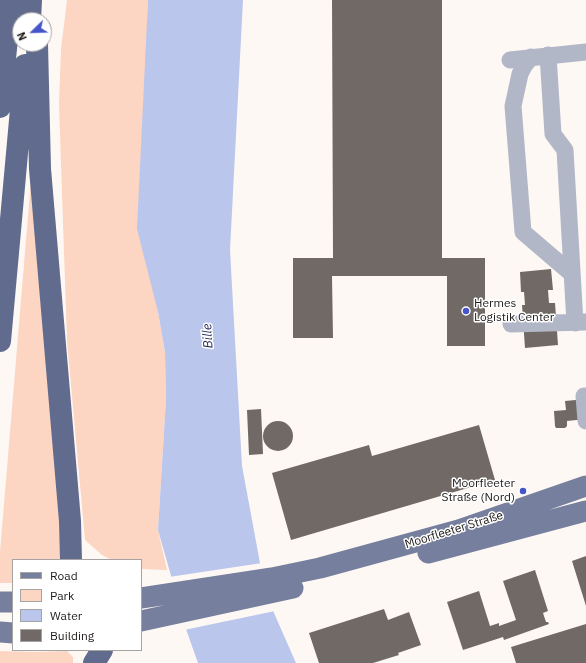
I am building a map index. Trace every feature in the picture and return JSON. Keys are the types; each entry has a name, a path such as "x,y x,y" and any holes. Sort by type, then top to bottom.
{"highway":[{"path":"0,107 11,0"},
{"path":"30,12 31,0"},
{"path":"36,0 36,12"},
{"path":"0,341 26,52"},
{"path":"37,52 40,168 71,550 75,549 83,559"},
{"path":"83,663 85,651"},
{"path":"94,663 101,651"}],"main road":[{"name":"Moorfleeter Straße","path":"322,574 459,530 586,486"},
{"name":"Moorfleeter Straße","path":"322,574 586,511"},
{"path":"142,621 165,617 274,585 322,574"},
{"path":"150,596 274,585"},
{"path":"0,602 12,602"},
{"path":"0,632 12,633"}],"lane":[{"path":"510,60 586,52"},
{"path":"511,324 581,323 572,274 565,150 553,134 540,56"},
{"path":"540,56 524,66 520,74 513,106 523,232 572,274"},
{"path":"586,396 584,396 586,420"}],"green space":[{"path":"67,0 148,0 147,26 158,312 165,352 166,399 158,530 167,570 142,569 142,559 110,559 102,555 85,540 67,341 59,104 61,49"},
{"path":"32,168 63,559 12,559 12,583 0,583 0,552"},
{"path":"0,651 67,651 73,657 73,663 0,663"}],"water":[{"name":"Bille","path":"148,0 243,0 230,250 242,466 260,563 274,613 296,663 198,663 187,632 158,530 166,399 165,352 158,312 137,229"}],"pier":[{"path":"262,563 275,611 184,630 169,577"}],"building":[{"path":"332,0 442,0 442,258 485,258 485,346 447,346 447,276 332,276 333,338 293,338 293,258 333,258"},
{"path":"551,269 553,290 548,290 549,303 555,303 558,345 525,348 522,305 525,305 524,292 521,292 520,272"},
{"path":"586,399 586,419 567,421 567,426 565,428 556,428 554,411 566,410 565,401"},
{"path":"261,409 263,454 249,455 247,410"},
{"path":"278,421 289,425 293,436 289,447 278,451 267,447 263,436 267,425"},
{"path":"479,425 495,480 291,540 272,473 369,445 372,456"},
{"path":"586,556 586,606 572,561"},
{"path":"535,570 548,611 543,613 546,622 549,624 504,640 503,637 463,650 447,602 479,591 490,626 499,623 499,626 516,620 503,581"},
{"path":"384,609 388,620 409,612 421,645 398,653 399,655 373,663 319,663 309,633"},
{"path":"586,624 586,663 516,663 511,647"}],"place":[{"name":"Hermes Logistik Center","path":"466,311"},
{"name":"Moorfleeter Straße (Nord)","path":"523,491"}]}
